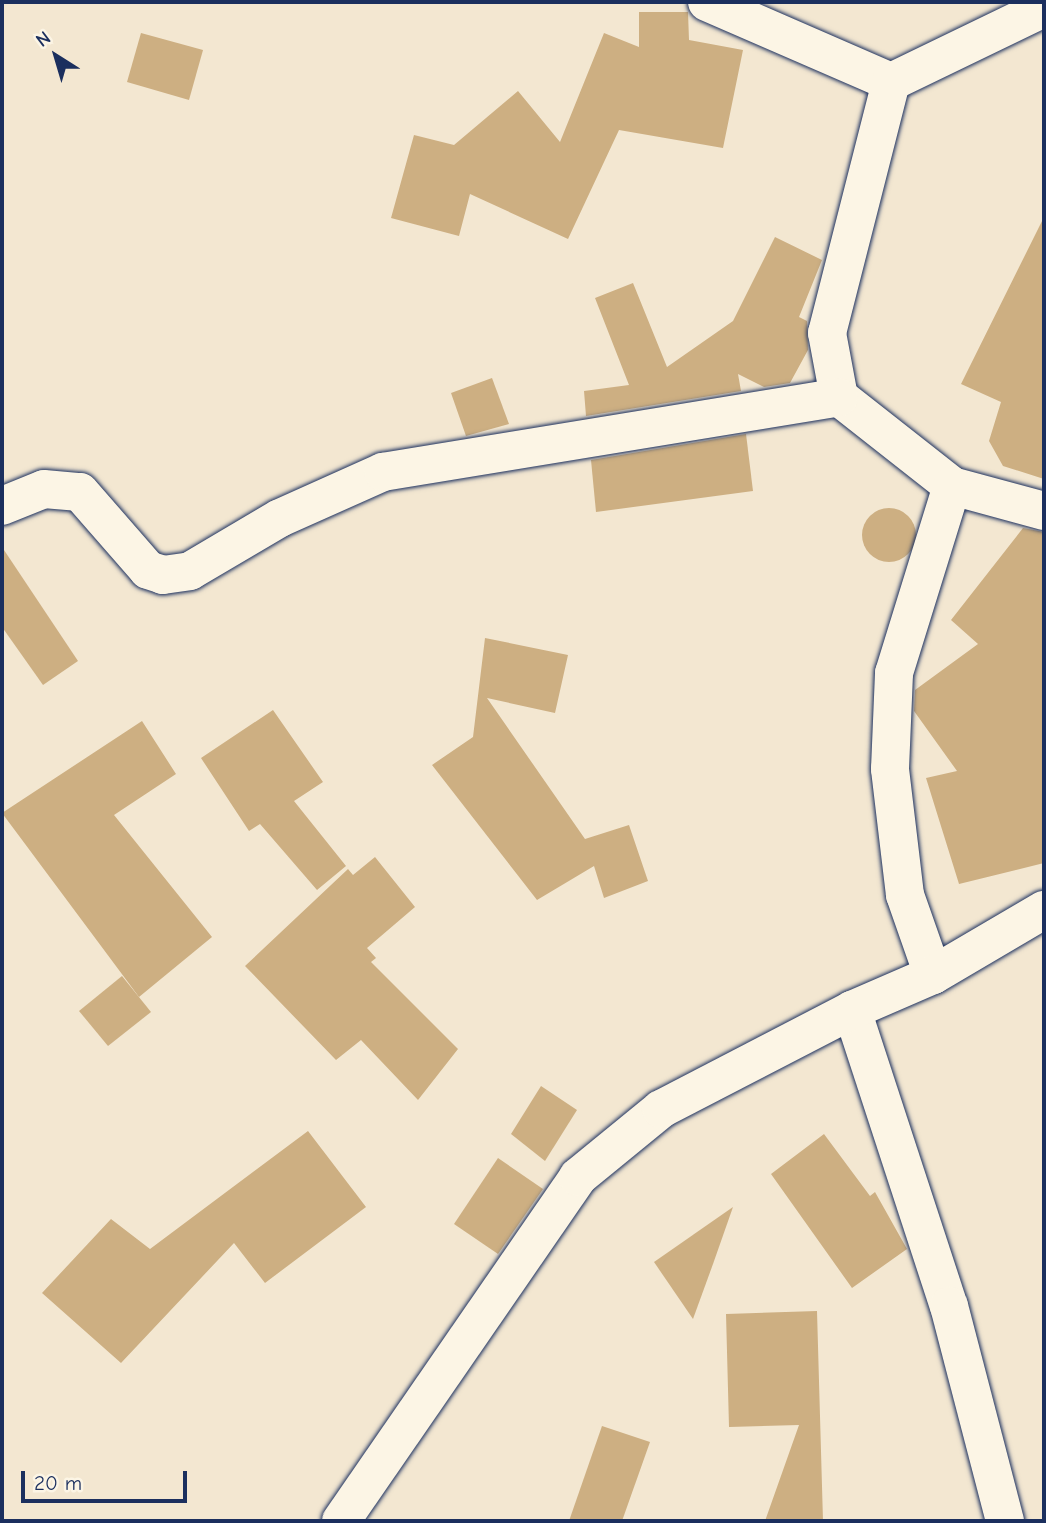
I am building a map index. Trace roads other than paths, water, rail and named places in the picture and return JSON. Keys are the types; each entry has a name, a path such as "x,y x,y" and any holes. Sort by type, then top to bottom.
{"street":[{"path":"707,2 891,82 1044,8"},
{"path":"891,82 827,333 839,397 952,486 1044,511"},
{"path":"2,506 44,488 80,492 148,570 163,575 190,571 280,518 383,472 839,397"},
{"path":"933,975 905,895 890,769 894,673 952,486"},
{"path":"341,1521 578,1177 661,1109 852,1010 933,975 1044,910"},
{"path":"852,1010 949,1306 1006,1521"}]}
